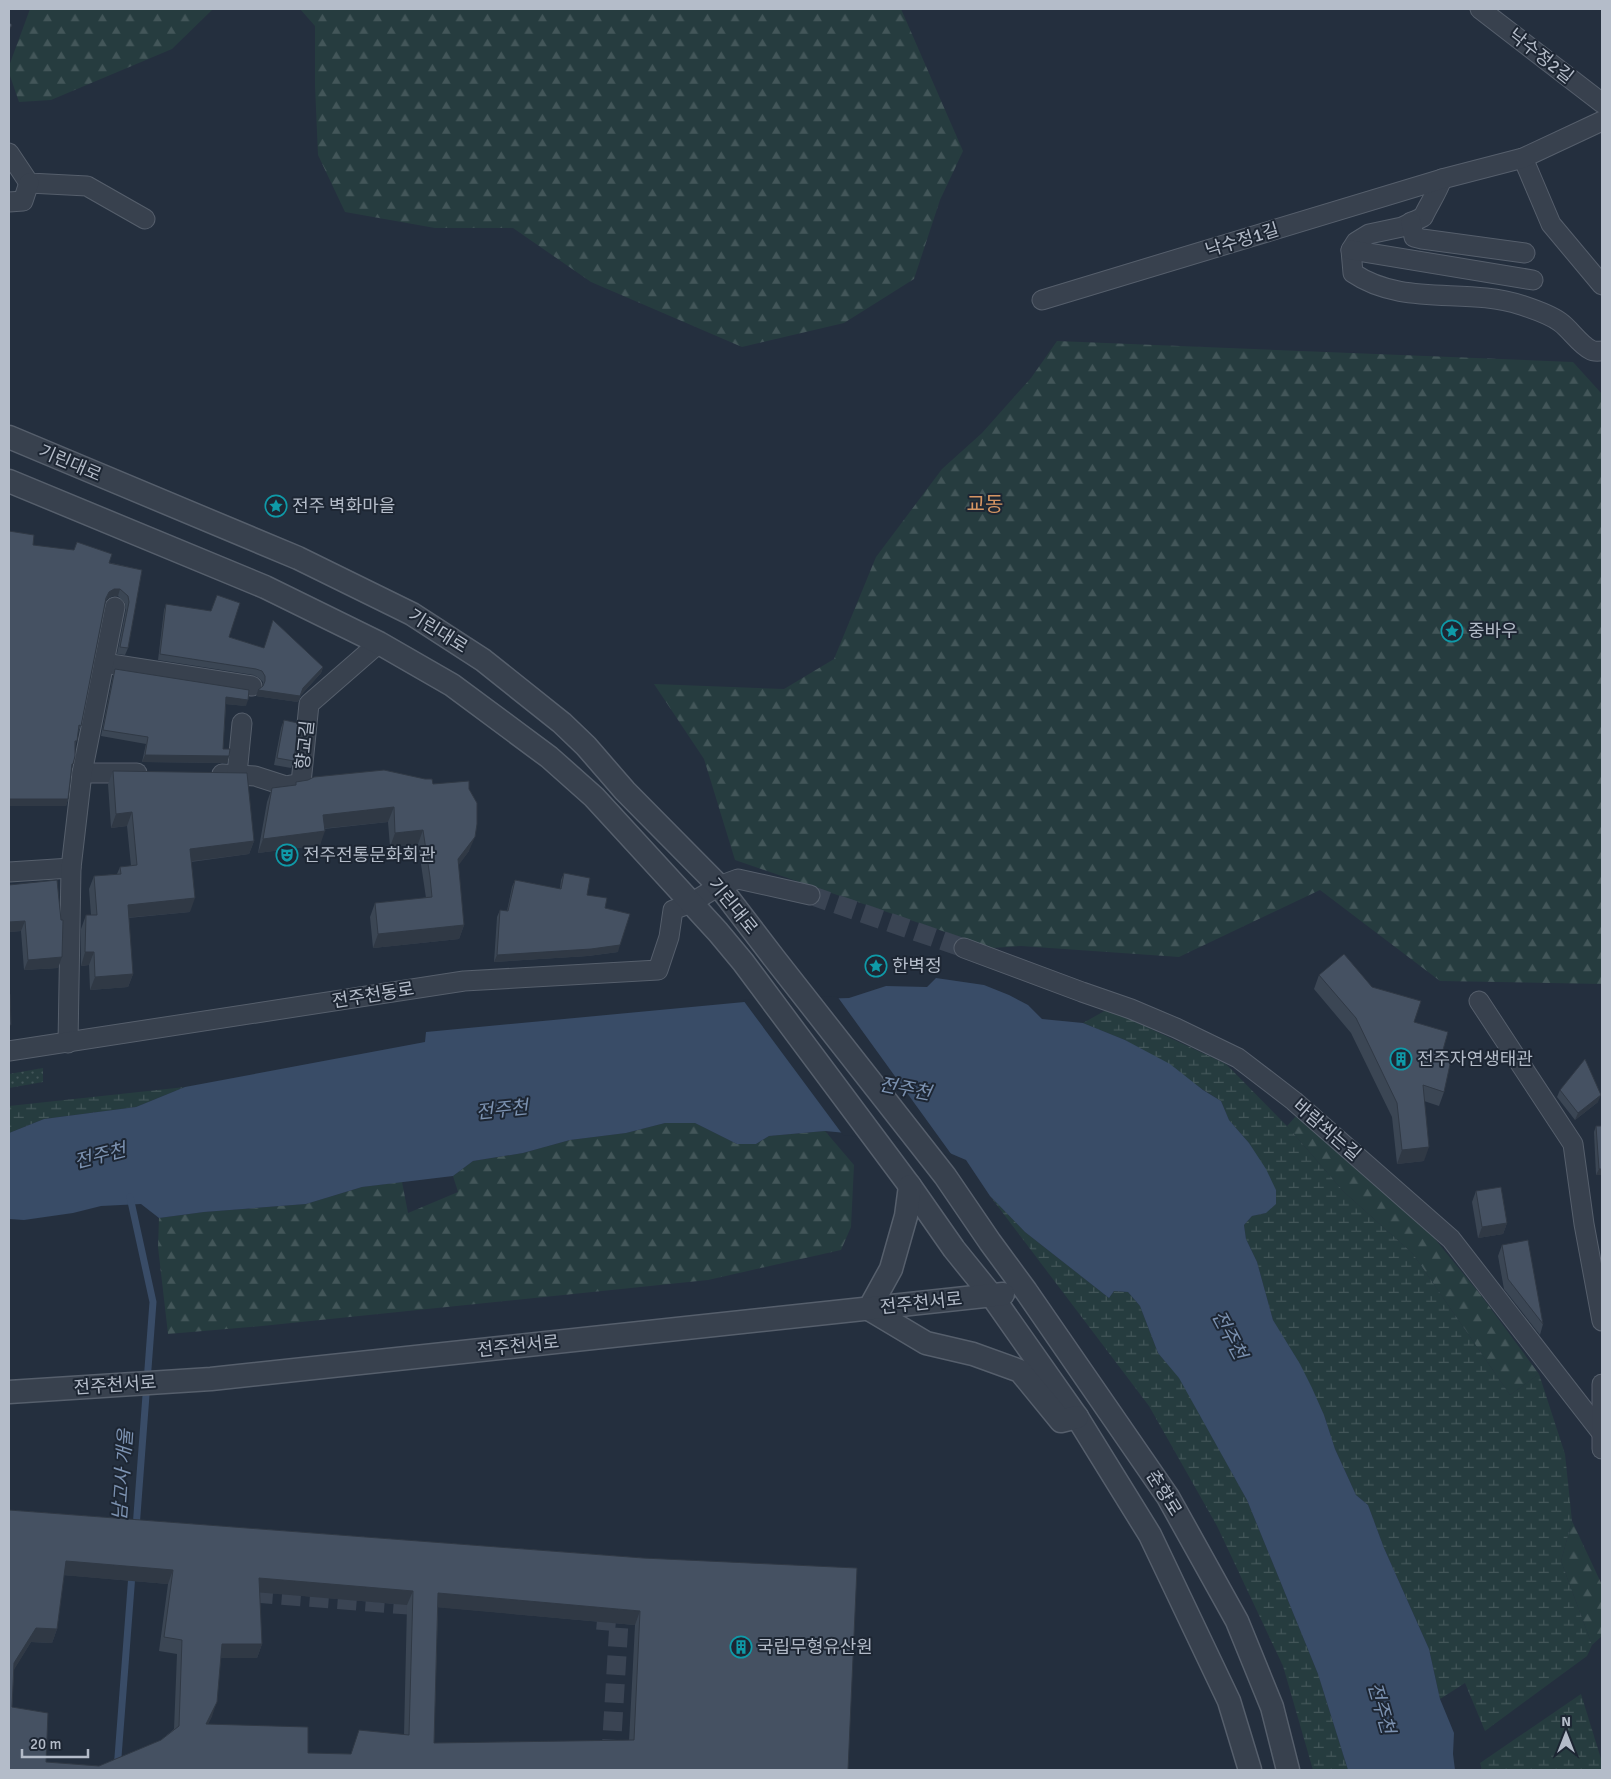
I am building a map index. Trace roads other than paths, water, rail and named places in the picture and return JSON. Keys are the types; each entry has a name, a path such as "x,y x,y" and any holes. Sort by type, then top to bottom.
{"street":[{"name":"낙수정2길","path":"1480,9 1602,103"},
{"name":"낙수정1길","path":"1042,300 1442,179 1522,158 1602,122"},
{"path":"9,153 29,183"},
{"path":"1522,158 1551,224 1600,278"},
{"path":"1442,179 1435,197 1427,207 1423,217 1402,227 1362,237 1356,242 1351,250 1353,273 1364,282 1384,288 1421,295 1462,296 1520,305 1560,321 1591,350 1602,351"},
{"path":"9,202 23,201 29,183"},
{"path":"29,183 87,186 145,219"},
{"path":"1411,222 1414,237 1525,253"},
{"path":"1351,250 1533,280"},
{"name":"기린대로","path":"9,437 298,558 412,614 483,660 562,723 719,886 945,1176 990,1242"},
{"name":"기린대로","path":"9,481 265,587 379,643 452,685 549,757 594,797 718,932 743,962 910,1186"},
{"path":"68,1043 71,868 82,773 114,607"},
{"name":"향교길","path":"208,774 255,776 286,786 301,783 309,704 379,643"},
{"path":"104,663 252,686"},
{"path":"238,774 242,723"},
{"path":"82,773 150,773"},
{"path":"9,872 71,868"},
{"path":"691,903 719,886 738,879 810,895"},
{"name":"전주천동로","path":"9,1051 464,981 658,970 669,937 673,910 691,903"},
{"name":"바람쐬는길","path":"964,948 1131,1009 1176,1028 1238,1058 1294,1101 1451,1239 1602,1440"},
{"path":"1478,1001 1573,1144 1584,1224 1602,1321"},
{"path":"910,1186 906,1216 891,1269 869,1309 926,1344 973,1354 1020,1371 1061,1421 1077,1417"},
{"name":"춘향로","path":"910,1186 954,1249 992,1296 1077,1417 1150,1535 1229,1701 1250,1770"},
{"name":"춘향로","path":"990,1242 1168,1497 1237,1621 1272,1708 1288,1770"},
{"name":"전주천서로","path":"9,1392 211,1379 1026,1291"},
{"name":"바람쐬는길","path":"1602,1384 1602,1440"}],"water":[{"name":"전주천","path":"936,978 984,985 1028,1005 1042,1019 1083,1023 1125,1040 1170,1064 1203,1090 1221,1101 1229,1120 1249,1143 1266,1169 1276,1190 1276,1204 1266,1213 1252,1216 1244,1225 1246,1239 1257,1262 1273,1320 1300,1364 1312,1388 1324,1415 1335,1449 1356,1495 1368,1505 1384,1548 1429,1649 1440,1699 1454,1733 1453,1754 1455,1770 1348,1770 1318,1674 1247,1500 1179,1378 1158,1353 1140,1306 1128,1292 1114,1291 1109,1298 1025,1232 990,1196 966,1160 919,1140 825,1131 769,1136 756,1144 737,1144 695,1123 665,1123 626,1133 570,1140 523,1153 473,1161 453,1176 362,1187 306,1204 204,1212 159,1218 141,1204 101,1206 73,1213 24,1220 9,1219 9,1133 44,1119 136,1107 185,1087 425,1042 426,1032 755,1001 849,998 886,986 927,987"}],"waterway":[{"name":"남고사 개울","path":"130,1197 153,1302 136,1528"},
{"name":"남고사 개울","path":"117,1770 132,1574"}],"tunnel":[{"path":"810,895 964,948"},
{"path":"254,1593 433,1607"},
{"path":"597,1620 619,1622 610,1770"}],"place":[{"name":"전주 벽화마을","path":"276,506"},
{"name":"중바우","path":"1452,631"},
{"name":"전주전통문화회관","path":"287,855"},
{"name":"한벽정","path":"876,966"},
{"name":"전주자연생태관","path":"1401,1059"},
{"name":"국립무형유산원","path":"741,1647"}],"district":[{"name":"교동","path":"985,504"}]}
